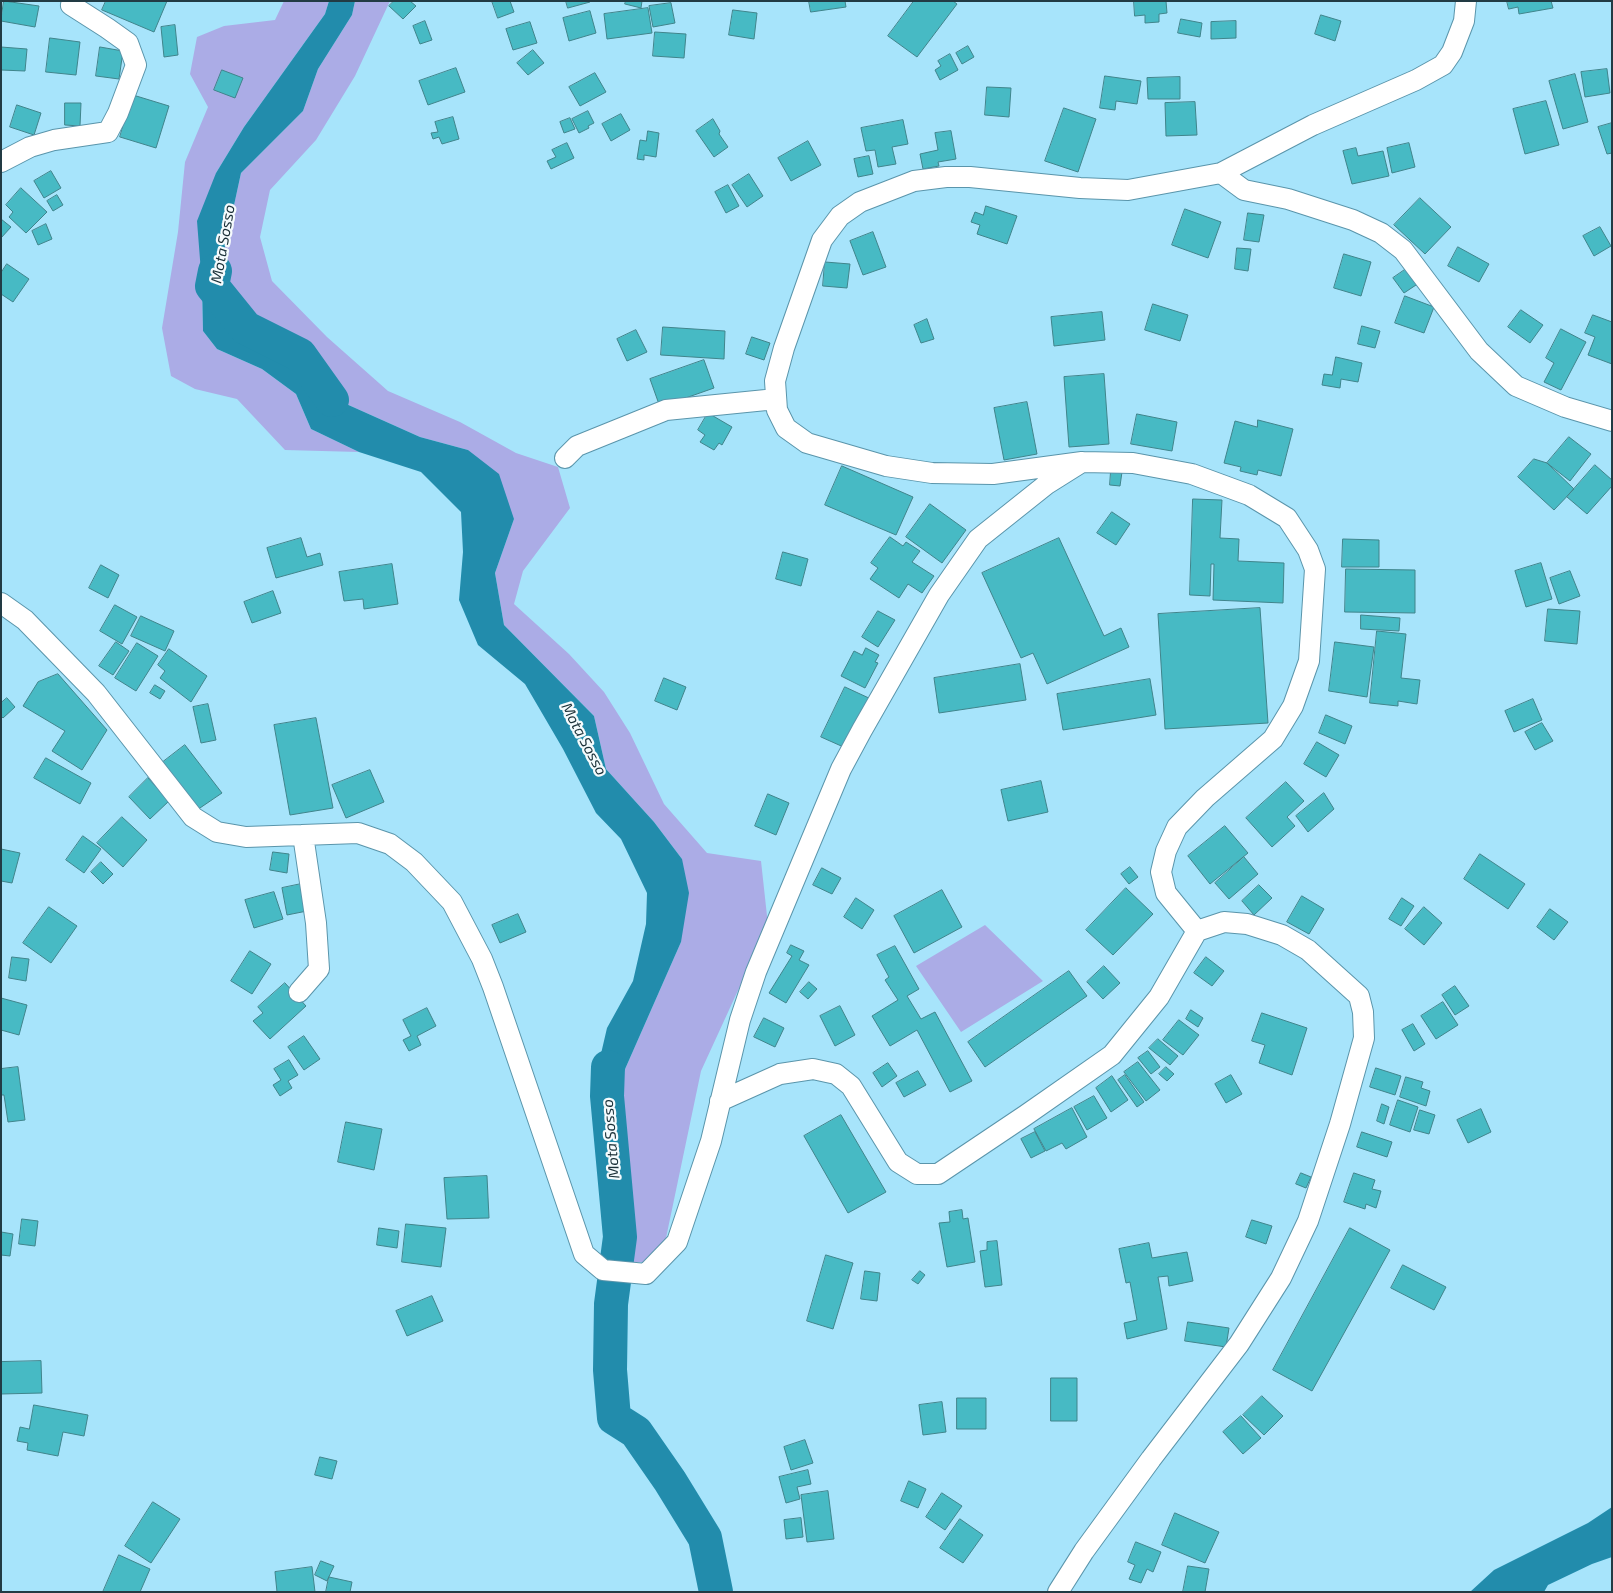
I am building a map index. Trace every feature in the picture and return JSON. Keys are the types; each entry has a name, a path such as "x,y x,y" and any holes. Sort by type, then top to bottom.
{"street":[{"path":"1197,931 1166,893 1161,872 1166,851 1177,827 1205,798 1273,739 1293,706 1309,661 1315,569 1308,550 1287,518 1250,495 1192,474 1133,463 1082,462 993,474 932,473 886,466 807,443 786,428 777,410 775,381 784,348 822,240 840,216 860,202 914,181 946,177 970,177 1080,188 1128,190 1221,173 1312,125 1416,80 1443,65 1452,52 1464,20 1466,1"},
{"path":"1,162 30,147 54,140 108,132 118,113 136,65 128,44 107,28 66,3"},
{"path":"1221,173 1244,190 1288,199 1353,220 1382,233 1403,250 1478,351 1516,386 1565,407 1612,421"},
{"path":"565,458 578,446 666,410 776,399"},
{"path":"1,603 25,620 96,693 193,817 217,832 246,837 358,832 390,844 414,862 452,902 482,959 584,1254 603,1270 646,1274 677,1242 711,1141 740,1020 756,972 841,769 939,595 978,539 1047,484 1082,462"},
{"path":"298,992 319,969 316,923 303,834"},
{"path":"720,1101 780,1074 813,1068 836,1074 852,1086 898,1162 917,1174 938,1174 1112,1055 1159,997 1197,931 1224,922 1247,924 1282,935 1308,950 1359,996 1363,1012 1364,1038 1340,1124 1308,1221 1281,1278 1240,1344 1084,1551 1058,1592"}],"shaded area":[{"path":"284,1 329,1 325,14 244,127 216,173 202,285 203,331 217,349 262,369 296,394 311,429 359,452 285,450 237,399 195,389 171,376 162,328 178,232 185,162 208,107 190,74 197,37 224,26 275,20"},
{"path":"355,1 390,1 355,76 316,140 270,190 260,237 272,281 327,337 388,391 460,422 516,453 558,467 570,508 523,571 514,604 569,654 604,692 630,733 664,804 707,853 761,861 768,925 701,1071 666,1238 646,1262 626,1262 631,1188 622,1076 681,942 682,859 654,822 606,769 594,716 504,625 495,573 514,519 468,450 420,437 344,403 320,367 268,349 235,326 221,265 241,173 303,111 318,69 352,15"},
{"path":"985,925 1043,981 961,1032 916,966"}],"water":[{"path":"329,1 355,1 352,15 318,69 303,111 241,173 221,265 235,325 268,349 320,367 344,403 420,437 468,450 499,474 514,519 495,573 504,625 594,716 606,769 654,822 682,859 689,893 681,942 622,1076 600,1136 593,1088 607,1028 633,981 646,924 647,893 621,839 596,813 563,749 525,684 478,645 459,600 463,552 461,512 421,472 359,452 311,429 296,394 262,369 217,349 203,331 202,285 197,221 216,173 244,127 325,14"},
{"path":"1612,1507 1612,1557 1592,1564 1548,1585 1544,1592 1470,1592 1494,1570 1588,1523"}],"building":[{"path":"4,1 39,6 35,27 1,21"},
{"path":"106,1 167,1 154,32 102,10"},
{"path":"394,1 410,1 416,6 403,19 389,6"},
{"path":"492,1 510,1 514,12 498,18"},
{"path":"566,1 590,1 590,2 568,8"},
{"path":"626,1 642,1 641,8 625,4"},
{"path":"809,1 845,1 846,7 811,12"},
{"path":"914,1 953,1 957,4 917,57 888,36"},
{"path":"1134,1 1166,1 1167,13 1159,14 1159,22 1145,23 1145,15 1135,16"},
{"path":"1507,1 1551,1 1553,8 1519,14 1518,7 1509,9"},
{"path":"671,3 675,23 653,27 649,6"},
{"path":"648,8 652,33 607,39 604,14"},
{"path":"733,10 757,13 754,39 729,35"},
{"path":"590,11 596,33 569,41 563,18"},
{"path":"1321,15 1341,21 1335,41 1315,34"},
{"path":"1181,19 1202,23 1200,37 1178,33"},
{"path":"425,21 432,40 420,44 413,26"},
{"path":"1236,21 1236,38 1211,39 1211,22"},
{"path":"530,22 537,43 513,50 506,29"},
{"path":"175,25 178,55 164,57 161,27"},
{"path":"655,32 686,34 684,58 653,56"},
{"path":"50,38 80,42 76,75 46,72"},
{"path":"968,46 974,57 962,64 956,53"},
{"path":"1,47 27,49 25,71 1,70"},
{"path":"100,47 123,51 119,79 96,76"},
{"path":"533,50 544,63 528,75 517,63"},
{"path":"950,54 958,70 940,80 935,70 941,66 938,61"},
{"path":"456,68 465,92 428,105 419,81"},
{"path":"1607,69 1610,93 1585,97 1581,72"},
{"path":"222,70 243,78 235,98 214,90"},
{"path":"595,73 606,92 580,106 569,87"},
{"path":"1575,74 1588,122 1563,129 1549,81"},
{"path":"1105,76 1141,81 1137,104 1116,101 1115,110 1100,108"},
{"path":"1180,77 1180,99 1148,99 1147,78"},
{"path":"987,87 1011,88 1009,117 985,115"},
{"path":"133,95 169,106 156,148 120,137"},
{"path":"1546,101 1559,145 1525,154 1513,109"},
{"path":"1195,102 1197,135 1166,136 1165,103"},
{"path":"65,103 81,103 80,126 65,125"},
{"path":"17,105 41,113 34,135 10,127"},
{"path":"1064,108 1096,119 1078,172 1045,161"},
{"path":"588,111 594,123 579,133 572,119"},
{"path":"621,114 630,130 611,141 602,124"},
{"path":"453,117 459,139 442,144 439,137 433,139 431,133 438,132 435,122"},
{"path":"570,118 575,129 564,133 560,122"},
{"path":"713,119 720,131 719,134 728,147 714,157 696,131"},
{"path":"903,120 908,144 892,147 896,164 878,167 875,150 866,151 861,128"},
{"path":"1612,123 1612,153 1607,154 1598,127"},
{"path":"648,131 659,133 656,157 644,155 644,160 637,159 640,140 646,141"},
{"path":"951,131 956,159 938,162 939,166 923,169 920,154 938,150 935,133"},
{"path":"808,141 821,165 791,181 778,158"},
{"path":"567,143 574,158 551,169 547,161 556,157 552,150"},
{"path":"1409,143 1415,167 1392,173 1387,148"},
{"path":"1356,148 1358,156 1383,151 1389,176 1352,184 1343,151"},
{"path":"869,156 873,174 858,177 854,159"},
{"path":"51,171 61,188 44,198 34,181"},
{"path":"749,174 763,196 747,207 732,185"},
{"path":"728,185 739,206 726,213 715,192"},
{"path":"21,188 47,212 26,233 9,217 13,212 6,205"},
{"path":"57,195 63,205 53,211 47,201"},
{"path":"1420,198 1451,227 1425,254 1394,225"},
{"path":"986,206 1017,216 1007,244 977,234 980,225 971,222 975,212 983,215"},
{"path":"1185,209 1221,222 1208,258 1172,245"},
{"path":"1248,213 1264,215 1259,242 1244,240"},
{"path":"1,219 11,227 1,238"},
{"path":"46,224 52,239 38,245 32,231"},
{"path":"1600,227 1611,246 1594,256 1583,236"},
{"path":"873,232 886,267 863,275 850,241"},
{"path":"1458,247 1489,264 1479,282 1448,266"},
{"path":"1237,248 1251,249 1248,271 1235,269"},
{"path":"1344,254 1371,262 1361,296 1334,288"},
{"path":"825,262 850,264 847,288 823,286"},
{"path":"7,264 29,279 13,302 1,294 1,273"},
{"path":"1409,267 1419,283 1404,293 1393,278"},
{"path":"1405,296 1434,307 1424,333 1395,323"},
{"path":"1153,304 1188,315 1180,341 1145,330"},
{"path":"1521,310 1543,325 1530,343 1508,327"},
{"path":"1102,312 1105,340 1054,346 1051,317"},
{"path":"1593,315 1612,322 1612,364 1588,355 1595,337 1585,333"},
{"path":"927,319 934,339 921,343 914,325"},
{"path":"1362,326 1380,331 1375,348 1358,344"},
{"path":"663,327 725,331 724,359 661,355"},
{"path":"1561,329 1586,342 1561,390 1544,382 1554,363 1546,358"},
{"path":"636,330 647,352 627,361 617,339"},
{"path":"752,337 770,343 764,360 746,354"},
{"path":"1336,357 1362,363 1358,382 1341,379 1340,388 1322,385 1324,374 1332,375"},
{"path":"704,360 714,388 660,407 650,379"},
{"path":"1104,374 1109,444 1069,447 1064,377"},
{"path":"1027,402 1037,454 1004,460 994,408"},
{"path":"708,413 732,427 722,445 719,443 714,450 700,442 705,435 698,430"},
{"path":"1137,414 1177,422 1172,451 1131,444"},
{"path":"1258,420 1293,429 1281,476 1258,470 1257,475 1240,471 1241,467 1224,463 1235,421 1257,427"},
{"path":"1569,437 1591,454 1570,481 1547,463"},
{"path":"1534,459 1547,463 1574,489 1554,510 1518,477"},
{"path":"1595,465 1612,480 1612,486 1587,514 1567,497"},
{"path":"842,466 913,497 896,535 825,505"},
{"path":"1111,471 1122,472 1120,486 1110,485"},
{"path":"1193,499 1222,500 1220,538 1239,539 1238,561 1284,563 1283,603 1213,600 1214,564 1211,564 1210,596 1190,595"},
{"path":"930,504 966,530 942,563 906,537"},
{"path":"1112,512 1130,524 1116,545 1097,533"},
{"path":"890,537 903,546 906,542 920,551 912,562 934,576 922,593 908,584 899,598 870,579 878,568 871,563"},
{"path":"301,538 307,557 320,553 323,565 276,578 267,548"},
{"path":"1059,538 1104,636 1121,628 1129,647 1047,684 1033,653 1021,658 982,573"},
{"path":"1343,539 1379,540 1379,567 1342,567"},
{"path":"783,552 808,559 801,586 776,579"},
{"path":"1541,563 1552,599 1526,607 1515,571"},
{"path":"392,564 398,604 364,609 363,599 344,601 339,572"},
{"path":"101,565 119,575 108,598 89,588"},
{"path":"1346,569 1415,570 1415,613 1345,612"},
{"path":"1570,571 1580,596 1559,604 1550,578"},
{"path":"273,591 281,613 252,623 244,602"},
{"path":"115,605 137,617 122,644 100,631"},
{"path":"1260,608 1268,723 1165,729 1158,614"},
{"path":"1548,609 1580,611 1577,644 1545,641"},
{"path":"878,611 895,620 878,647 862,637"},
{"path":"1361,615 1400,618 1399,631 1361,629"},
{"path":"141,616 174,631 165,651 131,636"},
{"path":"1377,631 1406,634 1401,678 1420,680 1417,704 1398,701 1398,706 1370,703"},
{"path":"116,642 129,651 113,675 99,666"},
{"path":"1335,642 1374,647 1367,697 1329,691"},
{"path":"137,643 158,656 136,691 115,678"},
{"path":"866,648 879,655 875,662 878,663 865,688 841,676 854,651 862,655"},
{"path":"169,649 207,676 191,702 160,678 165,671 158,665"},
{"path":"1020,664 1026,700 939,713 934,678"},
{"path":"58,674 107,730 82,770 52,751 65,731 23,706 38,682"},
{"path":"664,678 686,687 677,710 655,701"},
{"path":"1150,679 1156,715 1063,730 1057,694"},
{"path":"155,685 165,691 160,699 150,693"},
{"path":"845,687 871,699 848,749 821,737"},
{"path":"7,698 15,707 3,718 1,716 1,703"},
{"path":"1533,699 1542,720 1514,732 1505,711"},
{"path":"208,704 216,740 201,743 193,707"},
{"path":"1326,715 1352,726 1345,744 1319,733"},
{"path":"316,718 333,808 290,815 274,725"},
{"path":"1542,723 1553,741 1535,750 1525,732"},
{"path":"1317,742 1339,755 1326,777 1304,764"},
{"path":"185,745 222,793 197,810 163,762"},
{"path":"46,758 91,783 80,804 34,778"},
{"path":"370,770 384,802 346,818 332,785"},
{"path":"148,778 169,801 150,819 129,797"},
{"path":"1041,781 1048,812 1008,821 1001,790"},
{"path":"1286,782 1304,801 1287,817 1295,826 1272,847 1246,818"},
{"path":"1324,793 1334,809 1308,832 1296,816"},
{"path":"768,794 789,803 776,835 755,826"},
{"path":"122,817 147,840 123,867 97,843"},
{"path":"1225,826 1248,853 1210,884 1188,856"},
{"path":"83,836 101,849 84,873 66,860"},
{"path":"1,849 20,853 12,883 1,881"},
{"path":"273,852 289,854 287,873 270,870"},
{"path":"1480,854 1525,884 1508,909 1464,879"},
{"path":"1244,857 1258,874 1229,899 1215,883"},
{"path":"101,862 113,874 103,884 91,872"},
{"path":"1130,867 1138,877 1129,884 1121,874"},
{"path":"822,868 841,878 832,894 813,885"},
{"path":"306,883 312,910 287,915 282,888"},
{"path":"1259,885 1272,898 1254,915 1242,901"},
{"path":"1126,888 1153,914 1113,955 1086,930"},
{"path":"942,890 962,927 914,953 894,916"},
{"path":"274,892 283,919 254,928 245,900"},
{"path":"1302,896 1324,909 1309,934 1287,922"},
{"path":"856,898 874,910 862,929 844,917"},
{"path":"1402,898 1414,906 1401,926 1389,919"},
{"path":"49,907 77,926 51,963 23,943"},
{"path":"1424,907 1442,923 1424,945 1405,929"},
{"path":"1550,909 1568,922 1554,940 1537,927"},
{"path":"518,914 526,932 500,943 492,925"},
{"path":"791,945 804,951 799,960 809,965 786,1003 769,993 792,956 787,953"},
{"path":"895,946 919,989 907,996 921,1019 935,1012 972,1081 950,1092 917,1030 890,1046 872,1016 898,1000 885,980 889,977 877,955"},
{"path":"250,951 271,964 252,994 231,981"},
{"path":"12,957 29,959 26,981 9,978"},
{"path":"1206,957 1224,971 1212,986 1194,973"},
{"path":"1104,966 1120,983 1103,999 1087,982"},
{"path":"1069,971 1087,996 985,1067 968,1042"},
{"path":"809,982 817,989 808,999 800,992"},
{"path":"285,983 306,1006 270,1039 253,1021 263,1013 258,1007"},
{"path":"1455,986 1469,1006 1455,1015 1442,995"},
{"path":"1,998 27,1005 19,1035 1,1030"},
{"path":"1443,1002 1458,1025 1436,1039 1421,1016"},
{"path":"840,1006 855,1035 835,1046 820,1016"},
{"path":"427,1008 436,1026 417,1036 421,1045 409,1051 403,1040 411,1036 403,1020"},
{"path":"1191,1010 1203,1018 1198,1027 1186,1019"},
{"path":"1262,1013 1307,1028 1292,1075 1259,1063 1265,1045 1252,1041"},
{"path":"764,1018 784,1028 775,1047 754,1037"},
{"path":"1179,1020 1199,1035 1183,1055 1163,1040"},
{"path":"1413,1024 1425,1044 1414,1051 1402,1030"},
{"path":"304,1036 320,1059 304,1070 288,1047"},
{"path":"1158,1039 1178,1056 1170,1065 1149,1048"},
{"path":"1148,1051 1160,1067 1151,1074 1138,1058"},
{"path":"289,1060 298,1075 288,1081 292,1088 280,1096 273,1085 281,1080 274,1069"},
{"path":"1138,1062 1160,1090 1146,1101 1124,1072"},
{"path":"888,1063 897,1076 882,1087 873,1073"},
{"path":"18,1067 25,1120 8,1122 4,1095 1,1095 1,1069"},
{"path":"1166,1067 1174,1074 1167,1081 1159,1074"},
{"path":"1376,1068 1401,1076 1395,1095 1370,1087"},
{"path":"918,1071 926,1085 904,1097 896,1083"},
{"path":"1125,1075 1144,1102 1137,1107 1118,1080"},
{"path":"1231,1075 1242,1094 1226,1103 1215,1084"},
{"path":"1112,1076 1128,1100 1111,1112 1096,1088"},
{"path":"1406,1077 1423,1082 1421,1088 1430,1091 1426,1106 1400,1097"},
{"path":"1094,1096 1107,1118 1087,1130 1074,1107"},
{"path":"1398,1100 1418,1107 1410,1132 1390,1125"},
{"path":"1382,1104 1389,1107 1384,1124 1377,1121"},
{"path":"1072,1108 1087,1137 1066,1149 1062,1143 1046,1151 1034,1129"},
{"path":"1481,1109 1491,1132 1468,1143 1457,1120"},
{"path":"1420,1110 1435,1115 1429,1134 1414,1130"},
{"path":"841,1115 886,1192 848,1213 804,1136"},
{"path":"346,1122 382,1129 374,1170 338,1162"},
{"path":"1035,1132 1045,1151 1031,1158 1021,1139"},
{"path":"1362,1132 1392,1142 1387,1157 1357,1147"},
{"path":"1301,1173 1311,1177 1306,1188 1296,1184"},
{"path":"1354,1173 1375,1180 1372,1189 1381,1191 1376,1208 1366,1204 1365,1209 1344,1202"},
{"path":"487,1176 489,1218 447,1219 444,1178"},
{"path":"962,1210 963,1219 968,1218 975,1262 947,1267 939,1223 950,1222 949,1212"},
{"path":"22,1219 38,1221 35,1246 19,1244"},
{"path":"1252,1220 1272,1226 1266,1244 1246,1237"},
{"path":"406,1224 446,1228 441,1267 402,1262"},
{"path":"379,1228 399,1231 397,1248 377,1245"},
{"path":"1350,1228 1390,1250 1312,1391 1273,1370"},
{"path":"1,1232 13,1234 10,1256 1,1255"},
{"path":"997,1241 1002,1285 985,1287 980,1251 987,1250 987,1242"},
{"path":"1149,1243 1152,1258 1187,1252 1193,1281 1169,1286 1168,1276 1158,1277 1167,1329 1127,1339 1124,1323 1137,1320 1130,1282 1126,1283 1119,1249"},
{"path":"826,1255 853,1263 833,1329 807,1321"},
{"path":"1403,1265 1446,1287 1434,1310 1391,1288"},
{"path":"865,1271 880,1273 877,1301 861,1299"},
{"path":"920,1271 925,1275 918,1284 912,1280"},
{"path":"432,1296 443,1321 407,1336 396,1311"},
{"path":"1188,1322 1229,1328 1226,1347 1185,1341"},
{"path":"41,1361 42,1393 1,1394 1,1362"},
{"path":"1051,1378 1077,1378 1077,1421 1051,1421"},
{"path":"1262,1396 1283,1416 1264,1435 1243,1415"},
{"path":"957,1398 986,1398 986,1429 957,1429"},
{"path":"942,1402 946,1432 923,1435 919,1405"},
{"path":"34,1405 88,1415 84,1436 63,1432 58,1456 27,1450 28,1443 17,1441 20,1427 29,1429"},
{"path":"1241,1416 1261,1438 1243,1454 1223,1432"},
{"path":"805,1440 813,1463 791,1470 784,1447"},
{"path":"320,1457 337,1461 332,1479 315,1475"},
{"path":"808,1470 811,1484 797,1487 800,1499 786,1503 779,1477"},
{"path":"909,1481 926,1489 918,1508 901,1501"},
{"path":"828,1491 834,1539 807,1542 801,1495"},
{"path":"942,1493 962,1506 945,1530 926,1517"},
{"path":"153,1502 180,1519 151,1563 125,1546"},
{"path":"1175,1513 1219,1532 1205,1563 1162,1545"},
{"path":"801,1518 803,1537 786,1539 784,1520"},
{"path":"960,1519 983,1535 963,1563 940,1548"},
{"path":"1136,1542 1161,1552 1153,1572 1147,1569 1141,1583 1129,1579 1135,1565 1128,1562"},
{"path":"119,1555 150,1569 140,1592 103,1592"},
{"path":"321,1561 334,1566 327,1581 315,1575"},
{"path":"1188,1566 1209,1569 1205,1592 1183,1592"},
{"path":"312,1567 315,1592 277,1592 275,1572"},
{"path":"329,1577 352,1582 350,1592 326,1592"}],"waterway":[{"name":"Mota Sosso","path":"215,271 212,286 246,328 300,355 332,400"},
{"name":"Mota Sosso","path":"608,1067 607,1096 620,1237 611,1304 610,1370 614,1418 636,1432 670,1481 705,1538 716,1592"}]}
